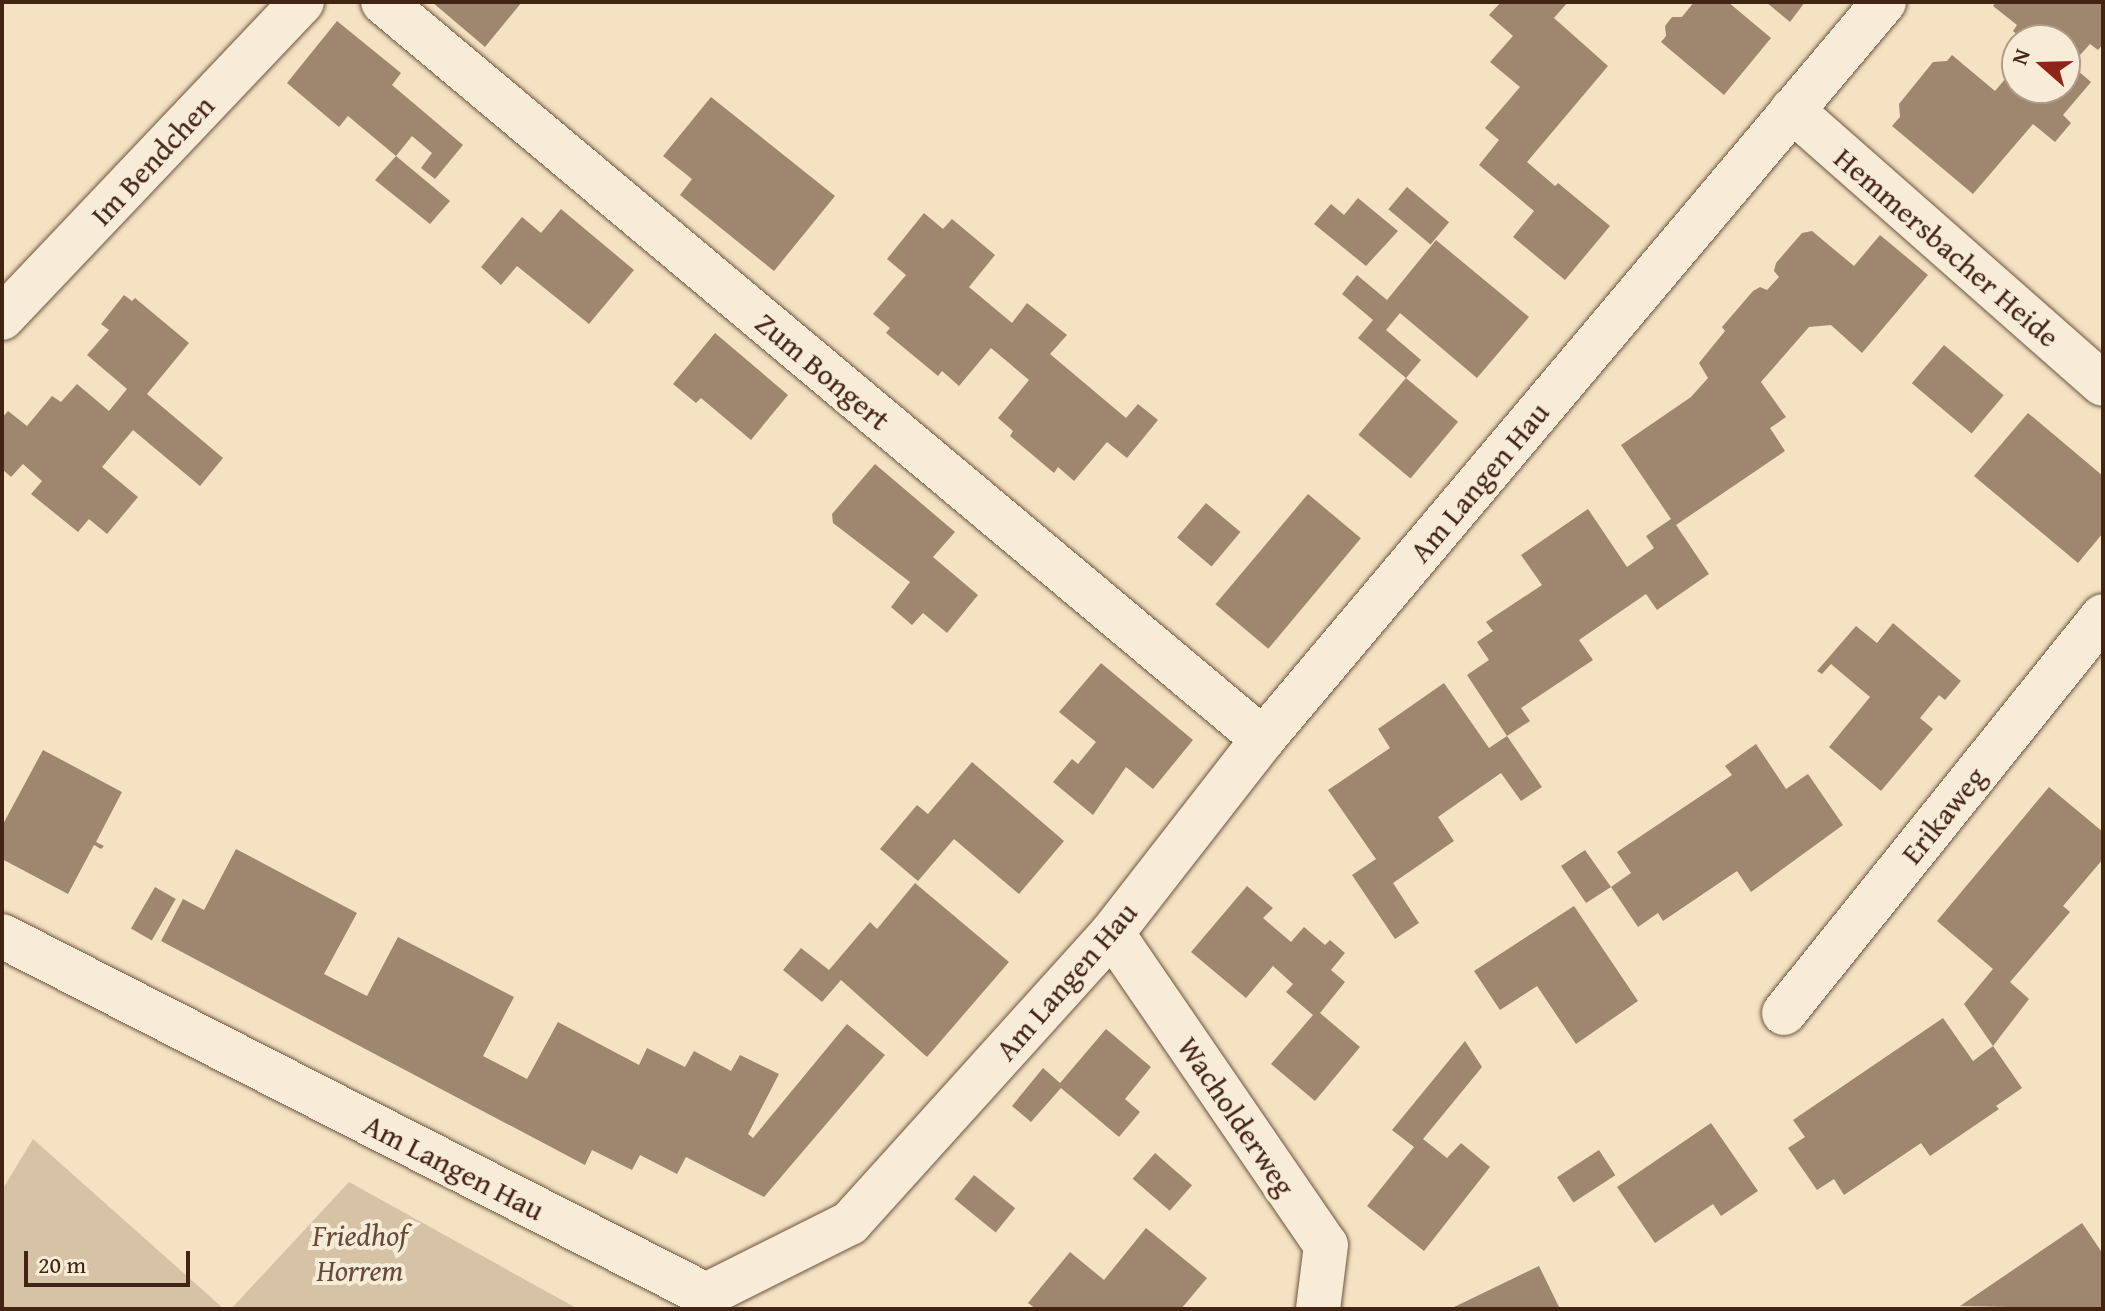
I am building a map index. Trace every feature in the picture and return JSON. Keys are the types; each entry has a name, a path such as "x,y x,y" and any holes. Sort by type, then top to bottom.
{"street":[{"name":"Im Bendchen","path":"2,318 302,2"},
{"name":"Zum Bongert","path":"383,2 1263,739"},
{"name":"Am Langen Hau","path":"2,936 706,1295 850,1223 1112,933 1263,739 1884,2"},
{"name":"Hemmersbacher Heide","path":"1792,110 2103,384"},
{"name":"Erikaweg","path":"1784,1013 2103,616"},
{"name":"Wacholderweg","path":"1112,933 1326,1245 1318,1309"}],"green space":[{"path":"33,1139 224,1309 2,1309 2,1190"},
{"name":"Friedhof Horrem","path":"349,1182 578,1309 231,1309"}],"building":[{"path":"432,2 522,2 485,47"},
{"path":"1501,2 1568,2 1554,18 1608,66 1527,162 1610,226 1565,280 1513,237 1534,211 1479,165 1499,140 1485,128 1520,87 1490,62 1513,36 1489,15"},
{"path":"1694,2 1728,2 1771,38 1724,95 1661,42 1666,36 1665,26 1672,17 1682,17"},
{"path":"1766,2 1805,2 1790,22"},
{"path":"1996,2 2103,2 2103,44 2098,50 2090,44 2081,54 2081,24 2016,24 1993,6"},
{"path":"337,21 401,73 392,85 463,145 435,179 421,168 432,153 412,136 396,156 348,116 339,127 287,83"},
{"path":"1952,55 1995,91 2001,84 2001,104 2072,104 2063,115 2071,123 2055,142 2033,124 1973,194 1892,126 1900,117 1899,104 1933,62 1947,61"},
{"path":"2081,74 2091,82 2081,94"},
{"path":"711,97 835,196 774,271 680,195 692,179 663,156"},
{"path":"396,156 450,201 430,224 375,180"},
{"path":"1407,187 1449,222 1430,245 1388,209"},
{"path":"1358,198 1398,231 1366,266 1314,224 1331,204 1344,215"},
{"path":"561,209 634,270 589,324 517,266 501,285 481,267 522,217 541,233"},
{"path":"924,213 943,229 952,219 995,255 969,287 1012,323 1027,303 1067,335 1050,354 1126,418 1138,404 1158,420 1127,458 1107,442 1074,481 1058,467 1054,473 1010,436 1013,431 998,418 1029,380 991,348 959,386 942,371 938,376 886,333 890,328 873,314 906,275 887,259"},
{"path":"1812,231 1854,266 1880,235 1928,275 1862,353 1831,325 1809,327 1761,382 1786,417 1770,428 1785,451 1676,525 1709,574 1657,610 1646,594 1579,640 1593,660 1521,708 1530,721 1507,736 1467,675 1489,660 1477,642 1493,631 1486,622 1542,585 1521,555 1588,509 1627,567 1654,548 1646,536 1671,519 1621,445 1691,397 1708,378 1699,363 1725,331 1722,327 1753,291 1760,287 1767,290 1779,277 1774,271 1776,263 1802,233"},
{"path":"1436,240 1529,317 1477,378 1400,313 1386,330 1421,360 1406,378 1358,338 1373,320 1342,294 1357,275 1387,300"},
{"path":"124,295 132,301 135,298 189,343 147,394 223,458 200,486 133,430 102,467 138,497 107,534 89,519 78,532 31,494 42,481 23,464 11,477 2,469 2,418 8,411 27,426 52,396 61,402 77,384 109,411 127,389 87,355 109,330 101,324"},
{"path":"715,333 788,395 751,440 701,398 696,403 673,384"},
{"path":"1944,345 2004,395 1972,433 1912,383"},
{"path":"1406,378 1458,422 1411,478 1358,435"},
{"path":"2028,413 2103,476 2103,533 2078,563 1974,476"},
{"path":"875,464 955,532 933,557 978,595 947,633 923,613 912,625 891,607 910,582 833,523 832,514"},
{"path":"1308,494 1361,538 1268,649 1215,604"},
{"path":"1206,503 1240,532 1212,566 1177,537"},
{"path":"1893,623 1961,681 1945,700 1939,695 1920,718 1933,729 1881,791 1829,747 1870,697 1831,664 1822,674 1817,671 1856,626 1877,643"},
{"path":"1101,663 1193,740 1153,789 1126,767 1093,815 1053,782 1072,759 1078,764 1096,742 1059,712"},
{"path":"1444,683 1489,748 1507,736 1542,787 1521,801 1501,773 1438,817 1454,841 1393,883 1419,923 1395,939 1352,875 1376,859 1328,790 1390,748 1378,729"},
{"path":"1756,744 1786,789 1808,774 1843,825 1751,892 1737,871 1663,921 1658,913 1638,927 1611,887 1631,873 1617,852 1732,775 1725,766"},
{"path":"43,750 122,792 96,842 104,846 101,849 94,845 68,894 2,859 2,826"},
{"path":"972,762 1064,841 1019,894 954,839 918,881 880,849 917,805 928,814"},
{"path":"2049,787 2103,832 2103,859 2063,906 2070,912 2010,982 2029,999 1993,1046 1964,1004 1993,969 1937,921"},
{"path":"236,849 357,913 324,974 367,996 398,937 514,997 483,1056 527,1079 558,1022 639,1065 647,1048 685,1067 694,1051 731,1071 740,1055 779,1074 748,1134 753,1138 847,1024 885,1055 764,1197 686,1157 677,1174 640,1155 632,1170 592,1150 585,1165 161,941 183,899 204,910"},
{"path":"1585,850 1611,887 1586,903 1561,866"},
{"path":"915,883 1009,962 927,1057 841,980 822,1002 783,970 801,948 829,970 870,922 877,929"},
{"path":"1247,886 1273,908 1263,918 1291,942 1304,927 1325,945 1330,940 1345,953 1331,970 1345,982 1320,1013 1360,1047 1315,1101 1271,1064 1313,1015 1286,992 1293,984 1273,966 1246,998 1191,952"},
{"path":"155,887 176,899 152,941 131,929"},
{"path":"1574,906 1638,1001 1576,1044 1537,986 1500,1010 1474,971"},
{"path":"1943,1018 1973,1061 1993,1046 2022,1088 1996,1106 1999,1109 1930,1156 1921,1143 1844,1195 1834,1179 1817,1190 1788,1148 1805,1137 1793,1120"},
{"path":"1106,1029 1151,1067 1125,1099 1140,1112 1119,1137 1061,1088 1031,1122 1012,1106 1043,1068 1060,1083"},
{"path":"1465,1041 1482,1067 1423,1139 1447,1158 1461,1143 1490,1167 1424,1251 1367,1206 1414,1147 1392,1130"},
{"path":"1711,1123 1758,1191 1721,1216 1713,1204 1655,1243 1617,1187"},
{"path":"1599,1150 1615,1175 1573,1202 1557,1177"},
{"path":"1155,1153 1192,1185 1170,1211 1133,1179"},
{"path":"974,1175 1015,1208 996,1232 954,1199"},
{"path":"2082,1223 2103,1254 2103,1309 1960,1306"},
{"path":"1146,1228 1207,1278 1181,1309 1036,1309 1028,1303 1070,1252 1104,1280"},
{"path":"1539,1266 1560,1309 1450,1309"}]}
